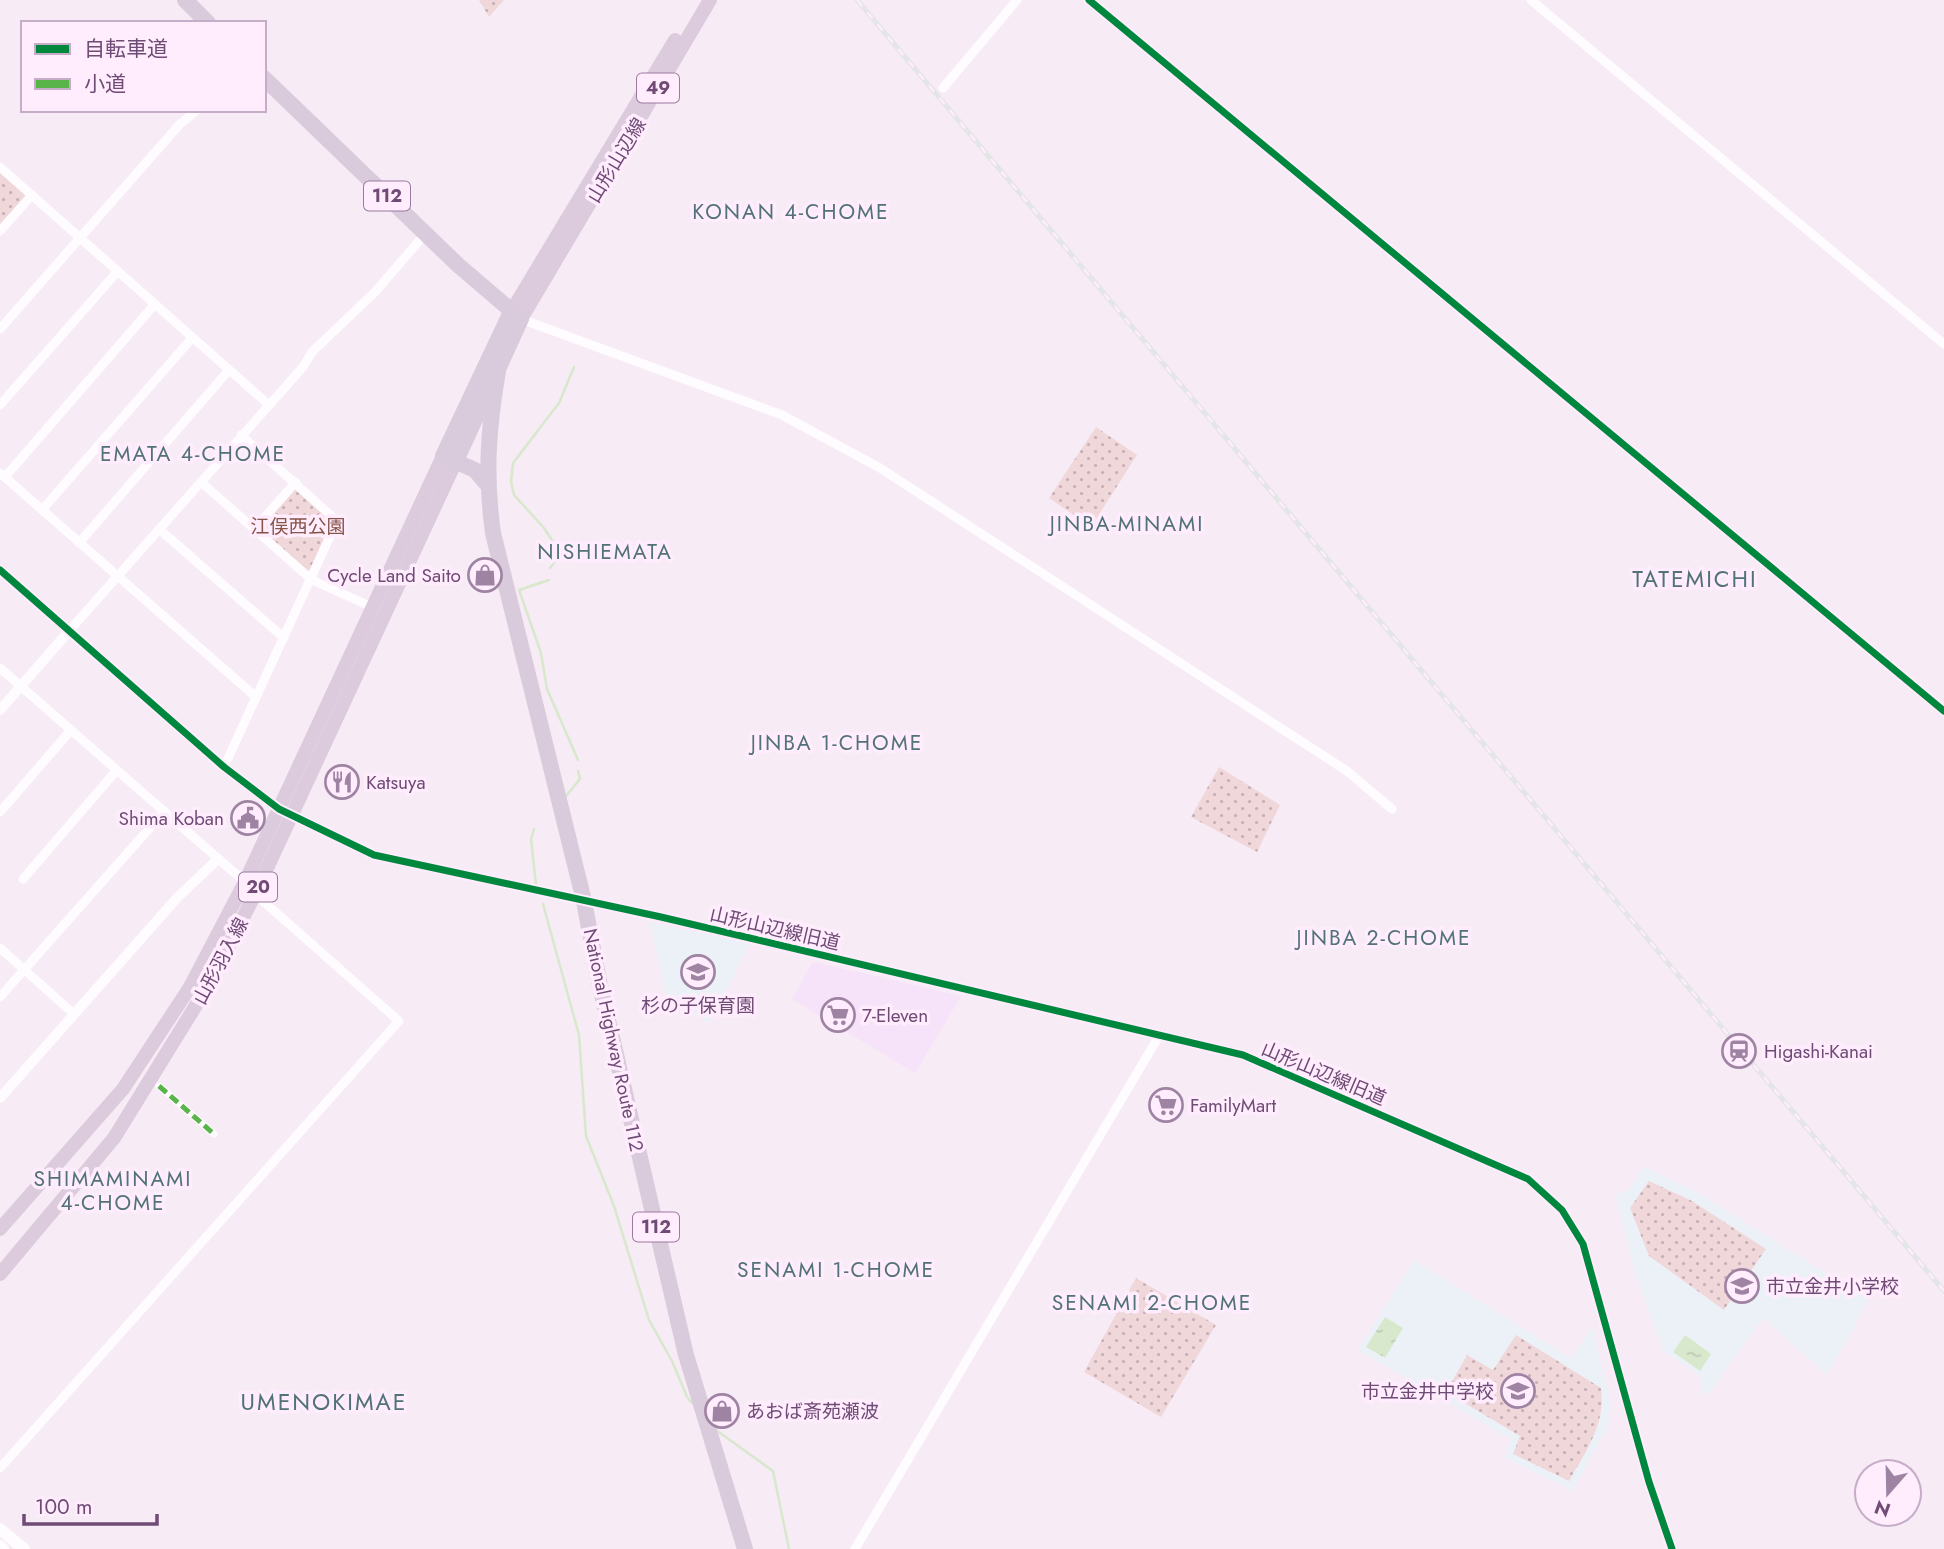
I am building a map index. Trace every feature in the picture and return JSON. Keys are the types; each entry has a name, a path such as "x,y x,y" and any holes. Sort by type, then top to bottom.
{"highway":[{"path":"185,0 206,21"},
{"name":"112","path":"266,80 516,316"},
{"path":"449,459 498,371 516,316"},
{"path":"449,459 516,316"},
{"name":"National Highway Route 112","path":"498,371 488,437 486,483 493,533 584,901 603,1000 687,1355 745,1549"},
{"path":"449,459 475,470 486,483"}],"main road":[{"name":"山形山辺線","path":"516,316 699,0"},
{"name":"山形山辺線","path":"600,174 710,0"},
{"name":"山形羽入線","path":"0,1274 74,1189 138,1103 211,981 255,894 285,812 372,607 449,459"},
{"name":"山形羽入線","path":"0,1229 123,1089 190,987 285,812 449,459"},
{"path":"0,1529 24,1549"}],"street":[{"path":"943,88 1017,0"},
{"path":"1089,0 1944,711"},
{"path":"1531,0 1944,344"},
{"path":"0,329 180,124 195,112"},
{"path":"0,166 269,405"},
{"path":"0,231 32,195"},
{"path":"0,710 303,368 312,352 374,292 426,233"},
{"path":"0,405 118,271"},
{"path":"155,304 2,475 256,697"},
{"path":"516,316 782,415 834,442 892,476 1268,719 1347,771 1392,809"},
{"path":"42,510 192,338"},
{"path":"79,542 229,370"},
{"path":"224,767 337,521 241,435"},
{"path":"201,482 312,580 372,607"},
{"path":"255,528 296,482"},
{"path":"159,529 284,638"},
{"name":"山形山辺線旧道","path":"0,570 224,767 285,812 391,860 584,901 1242,1055 1528,1179 1554,1200 1583,1244 1641,1456 1672,1549"},
{"path":"0,668 245,882"},
{"path":"0,811 71,730"},
{"path":"23,879 116,771"},
{"path":"0,997 163,813"},
{"path":"0,1098 177,898 218,859"},
{"path":"0,1468 399,1021 255,894"},
{"path":"0,948 74,1014"},
{"path":"855,1549 1159,1036"},
{"path":"159,1086 214,1134"}],"shaded area":[{"name":"杉の子保育園","path":"649,922 750,944 709,1023 667,1000"},
{"path":"813,962 961,996 915,1073 792,999"},
{"name":"市立金井小学校","path":"1644,1167 1695,1191 1869,1300 1827,1375 1763,1318 1710,1392 1704,1395 1699,1375 1663,1351 1634,1271 1616,1199 1617,1193 1627,1191"},
{"name":"市立金井中学校","path":"1414,1260 1571,1358 1593,1326 1611,1406 1608,1427 1573,1491 1505,1458 1510,1439 1358,1350"}],"green space":[{"path":"479,0 504,0 489,17"},
{"path":"0,167 32,195 0,231"},
{"path":"1096,427 1137,455 1091,527 1049,498"},
{"name":"江俣西公園","path":"296,482 337,521 312,580 255,528"},
{"path":"1219,767 1280,805 1257,852 1191,817"},
{"path":"1649,1181 1692,1201 1766,1249 1724,1310 1649,1256 1630,1208"},
{"path":"1136,1278 1216,1325 1161,1417 1084,1372"},
{"path":"1516,1335 1601,1388 1598,1425 1569,1481 1513,1454 1520,1436 1446,1392 1467,1355 1493,1370"}],"water":[{"path":"1385,1317 1403,1328 1385,1358 1366,1347"},
{"path":"1685,1335 1711,1354 1700,1371 1673,1352"}],"waterway":[{"path":"550,568 561,554 544,528 514,495 511,482 513,463 559,403 574,367"},
{"path":"549,580 519,590 541,653 547,689 578,760"},
{"path":"566,796 580,779 578,771"},
{"path":"534,829 531,839 536,885"},
{"path":"543,904 579,1035 586,1136 614,1206 649,1320 692,1403"},
{"path":"716,1430 773,1471 789,1549"}],"railway":[{"path":"857,0 1944,1291"}],"marked path":[{"path":"159,1086 214,1134"}],"cycle path":[{"path":"1089,0 1944,711"},
{"path":"0,570 224,767 279,809 374,855 661,917 1243,1055 1528,1179 1562,1210 1583,1244 1649,1482 1672,1549"}],"place":[{"name":"Cycle Land Saito","path":"485,575"},
{"name":"Katsuya","path":"342,782"},
{"name":"Shima Koban","path":"248,818"},
{"name":"杉の子保育園","path":"698,972"},
{"name":"7-Eleven","path":"838,1015"},
{"name":"Higashi-Kanai","path":"1739,1051"},
{"name":"FamilyMart","path":"1166,1105"},
{"name":"市立金井小学校","path":"1742,1286"},
{"name":"市立金井中学校","path":"1518,1391"},
{"name":"あおば斎苑瀬波","path":"722,1411"}],"district":[{"name":"KONAN 4-CHOME","path":"791,212"},
{"name":"EMATA 4-CHOME","path":"193,454"},
{"name":"JINBA-MINAMI","path":"1127,524"},
{"name":"NISHIEMATA","path":"605,552"},
{"name":"TATEMICHI","path":"1695,579"},
{"name":"JINBA 1-CHOME","path":"837,743"},
{"name":"JINBA 2-CHOME","path":"1384,938"},
{"name":"SHIMAMINAMI 4-CHOME","path":"113,1191"},
{"name":"SENAMI 1-CHOME","path":"836,1270"},
{"name":"SENAMI 2-CHOME","path":"1152,1303"},
{"name":"UMENOKIMAE","path":"324,1402"}]}
